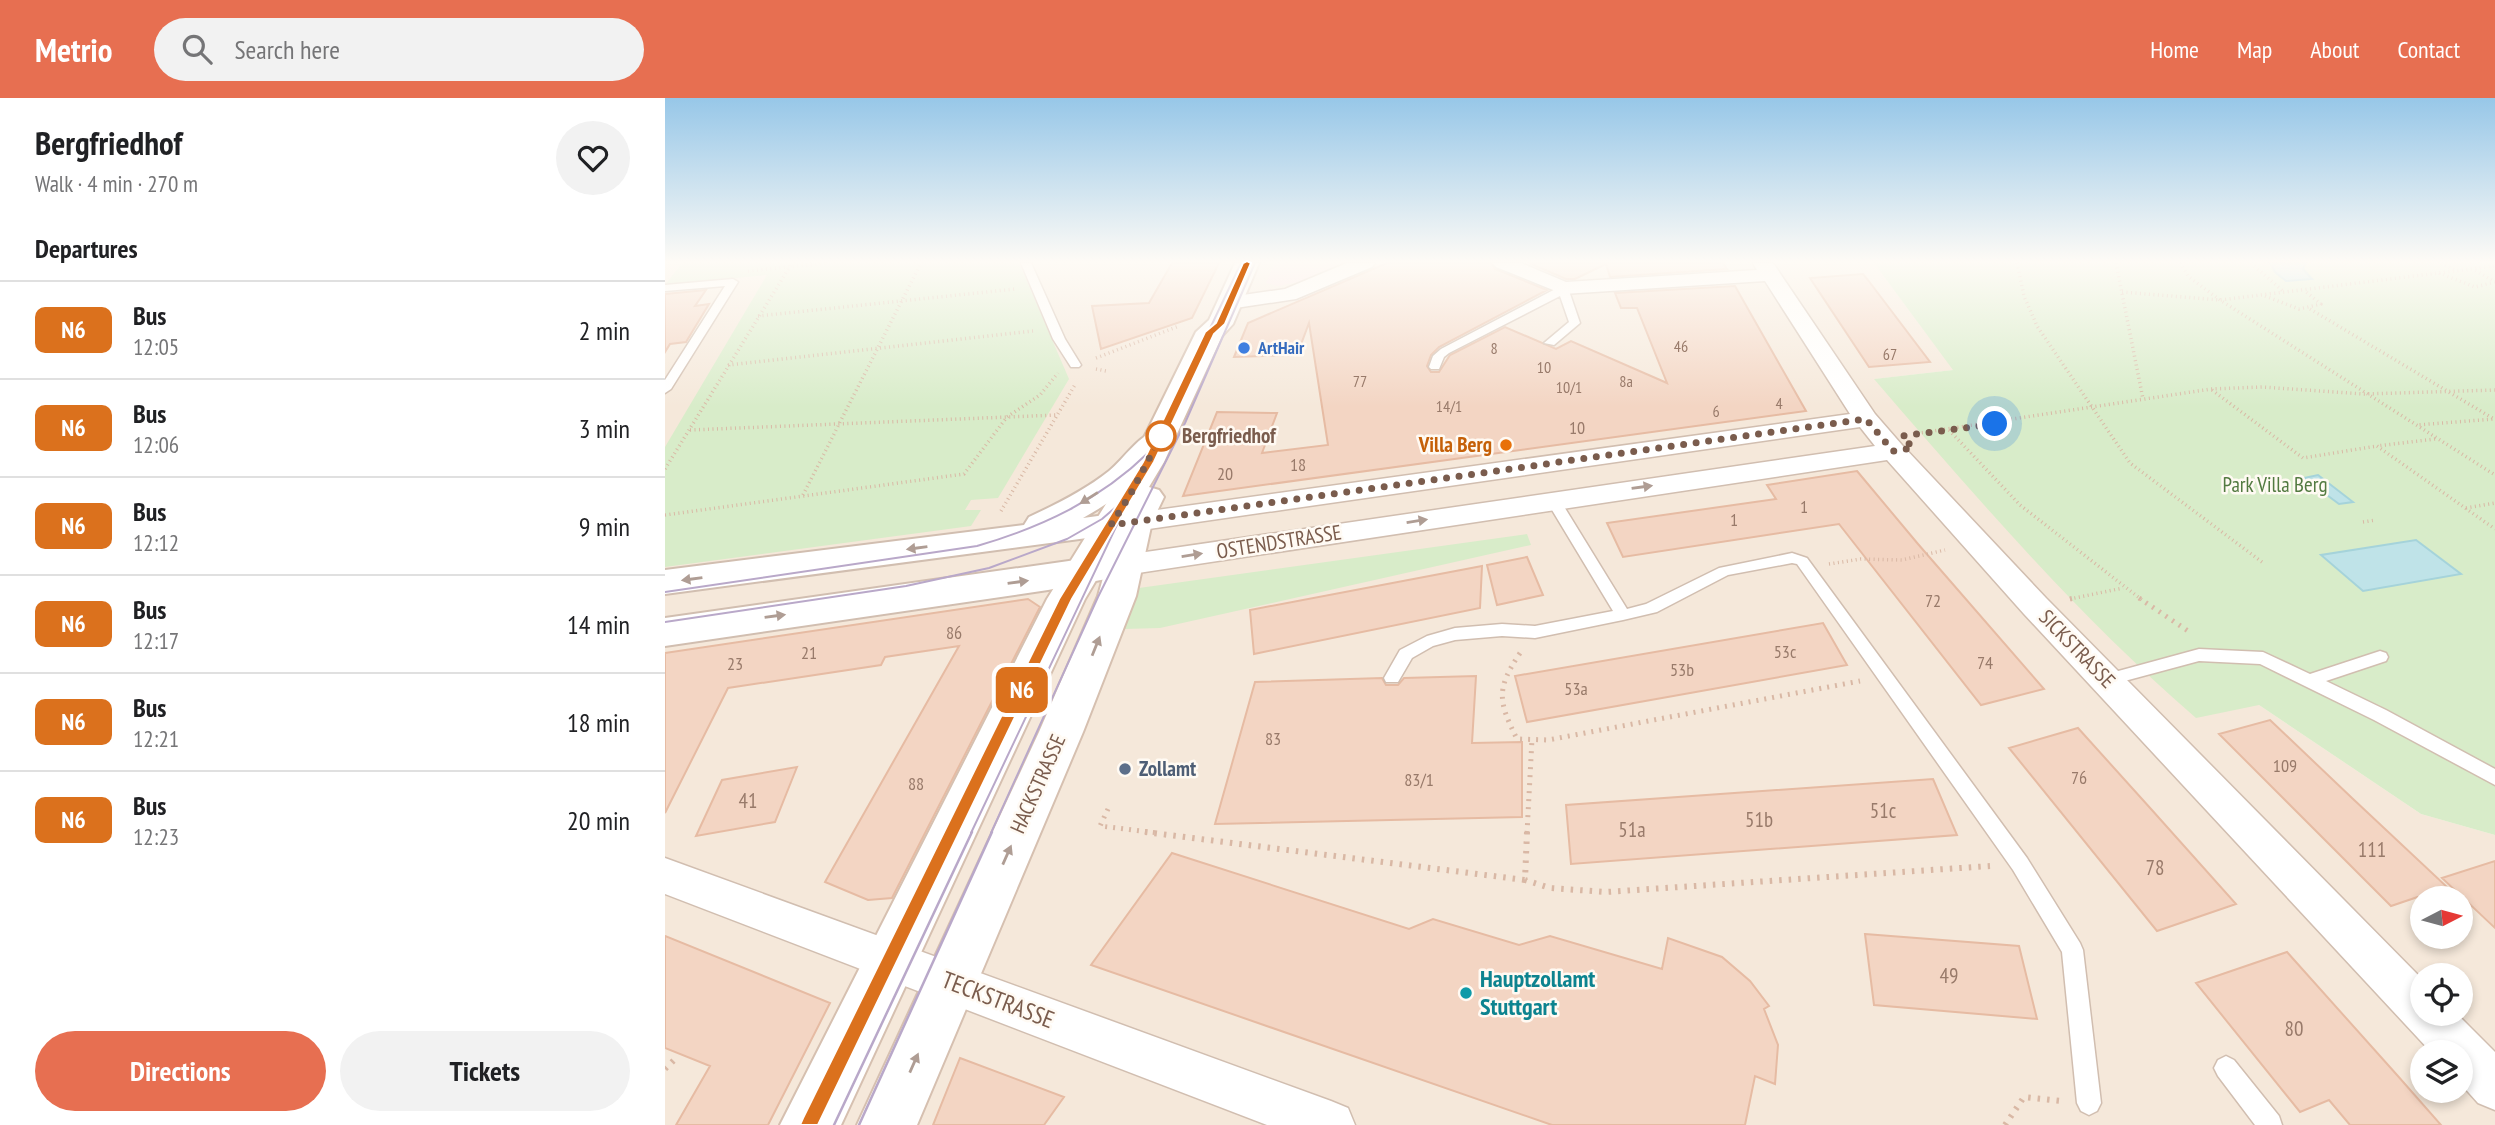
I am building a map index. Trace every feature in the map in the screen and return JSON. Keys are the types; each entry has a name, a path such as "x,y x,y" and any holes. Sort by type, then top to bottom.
{"main road":[{"name":"HACKSTRASSE","path":"887,1125 1061,732 1117,596 1113,546 1130,495 1160,439 1210,332 1224,313"},
{"name":"HACKSTRASSE","path":"810,1125 890,958 1217,351 1224,332 1224,313"},
{"path":"955,590 976,572 986,556 977,546 1091,498 1140,461 1160,439"},
{"name":"OSTENDSTRASSE","path":"665,582 989,539 1113,546"},
{"name":"OSTENDSTRASSE","path":"665,632 955,590 1113,546"}],"street":[{"path":"1224,313 1231,311"},
{"name":"SICKSTRASSE","path":"1795,311 1866,419 1893,451 2106,680 2410,997"},
{"name":"OSTENDSTRASSE","path":"1113,546 1866,419"},
{"name":"OSTENDSTRASSE","path":"1113,546 1553,500 1893,451"},
{"name":"TECKSTRASSE","path":"665,876 1331,1125"},
{"name":"SICKSTRASSE","path":"2437,1026 2495,1086"}],"lane":[{"path":"665,389 715,311"},
{"path":"1047,311 1059,339 1075,365"},
{"path":"1435,367 1439,356 1445,351 1519,311"},
{"path":"1550,343 1575,323 1571,311"},
{"path":"1553,500 1623,615"},
{"path":"1392,678 1406,654 1427,642 1455,634 1490,631 1535,632 1623,615 1651,608 1724,571 1792,558 1802,561 2020,864 2072,950 2089,1103"},
{"path":"2106,680 2199,655 2263,658 2495,778"},
{"path":"2310,680 2380,657"},
{"path":"2226,1068 2270,1125"}],"path":[{"path":"665,469 761,311"},
{"path":"758,316 810,311"},
{"path":"803,495 897,311"},
{"path":"2030,311 2037,326 2130,463 2262,562"},
{"path":"2125,311 2143,399"},
{"path":"2237,311 2495,475"},
{"path":"2314,311 2495,419"},
{"path":"1120,350 1182,325"},
{"path":"728,365 1041,330"},
{"path":"989,539 1081,374 1075,365"},
{"path":"1893,451 1913,448 1902,436 2095,409 2211,389 2262,387 2364,394 2495,390"},
{"path":"2211,389 2303,458 2436,439"},
{"path":"665,515 964,474 1007,417 1040,395"},
{"path":"690,430 1057,415"},
{"path":"2416,425 2495,419"},
{"path":"1949,429 2020,505 2124,588 2225,656"},
{"path":"2377,446 2495,529"},
{"path":"2465,508 2495,503"},
{"path":"2363,522 2376,520"},
{"path":"1861,559 1902,560 1977,543"},
{"path":"2071,598 2124,588"},
{"path":"1535,632 1504,677 1503,711 1517,739 1561,737 1885,676"},
{"path":"1525,880 1532,739"},
{"path":"1108,809 1100,826 1525,880 1550,888 1606,892 2020,864"},
{"path":"665,1069 674,1060"},
{"path":"2005,1125 2024,1097 2089,1103"}],"shaded area":[{"path":"665,311 1910,311 1954,370 1875,379 2259,705 2421,814 2495,835 2495,1125 665,1125"}],"green space":[{"path":"746,311 1040,311 1069,379 998,498 971,500 965,510 981,510 971,526 665,567 665,447"},
{"name":"Park Villa Berg","path":"1909,311 2495,311 2495,835 2421,814 2259,705 2196,718 2110,639 2069,597 1874,379 1953,370"},
{"path":"1527,534 1531,545 1160,628 1124,629 1139,588"}],"water":[{"path":"2318,475 2353,502 2339,504 2304,478"},
{"path":"2416,540 2461,574 2363,591 2321,555"}],"building":[{"path":"665,311 705,311 686,342 670,344 665,352"},
{"path":"1093,311 1195,311 1192,318 1101,349"},
{"path":"1276,311 1507,311 1439,347 1431,355 1427,366 1431,372 1439,372 1450,355 1505,327 1556,349 1571,341 1667,383 1638,311 1749,311 1806,411 1183,496 1217,412 1277,413 1262,453 1328,445 1309,323 1297,355 1234,357 1248,323"},
{"path":"1832,311 1891,311 1930,362 1869,367"},
{"path":"1857,471 2044,689 1981,705 1839,524 1623,557 1607,523 1776,499 1767,485"},
{"path":"1527,557 1543,595 1497,605 1487,565"},
{"path":"1482,566 1480,608 1254,654 1250,610"},
{"path":"1028,599 1040,607 892,898 868,900 825,882 959,646 885,657 881,665 728,688 665,813 665,653"},
{"path":"1823,623 1847,665 1527,722 1515,676"},
{"path":"1476,676 1472,743 1522,742 1522,817 1215,824 1255,682 1382,678 1386,685 1398,685 1404,678"},
{"path":"2270,720 2446,886 2410,886 2410,900 2391,906 2219,734"},
{"path":"2078,728 2236,904 2157,931 2009,748"},
{"path":"797,767 775,822 696,836 722,780"},
{"path":"1933,779 1957,835 1571,864 1566,805"},
{"name":"Hauptzollamt Stuttgart","path":"1172,853 1409,929 1433,919 1519,945 1550,936 1662,969 1668,938 1722,957 1750,981 1769,1006 1764,1009 1778,1045 1775,1084 1755,1076 1745,1125 1552,1125 1091,965"},
{"path":"2495,861 2495,928 2473,907 2473,886 2450,886 2442,878"},
{"path":"1865,934 2019,946 2037,1019 1874,1005"},
{"path":"665,936 830,1003 768,1125 676,1125 710,1066 665,1048"},
{"path":"2287,952 2410,1090 2410,1103 2421,1103 2441,1125 2350,1125 2329,1100 2300,1112 2196,983"},
{"path":"960,1058 1064,1097 1044,1125 933,1125"}],"tram line":[{"path":"971,833 1218,311"},
{"path":"991,833 1098,597 1185,423 1234,311"},
{"path":"665,592 977,546 1024,530 1069,510 1111,484 1149,452"},
{"path":"665,622 906,586 989,568 1067,539 1102,519 1131,494"},
{"path":"834,1125 972,832"},
{"path":"859,1125 992,832"}],"bus line":[{"name":"N6","path":"810,1125 1066,599 1130,495 1181,396 1210,332 1220,324 1226,311"}],"place":[{"name":"ArtHair","path":"1244,348"},
{"name":"Bergfriedhof","path":"1161,436"},
{"name":"Villa Berg","path":"1506,445"},
{"name":"Zollamt","path":"1125,769"},
{"name":"Hauptzollamt Stuttgart","path":"1466,993"}],"route":[{"path":"1161,436 1111,525 1866,419 1893,451 1913,448 1902,436 1995,424"}]}
